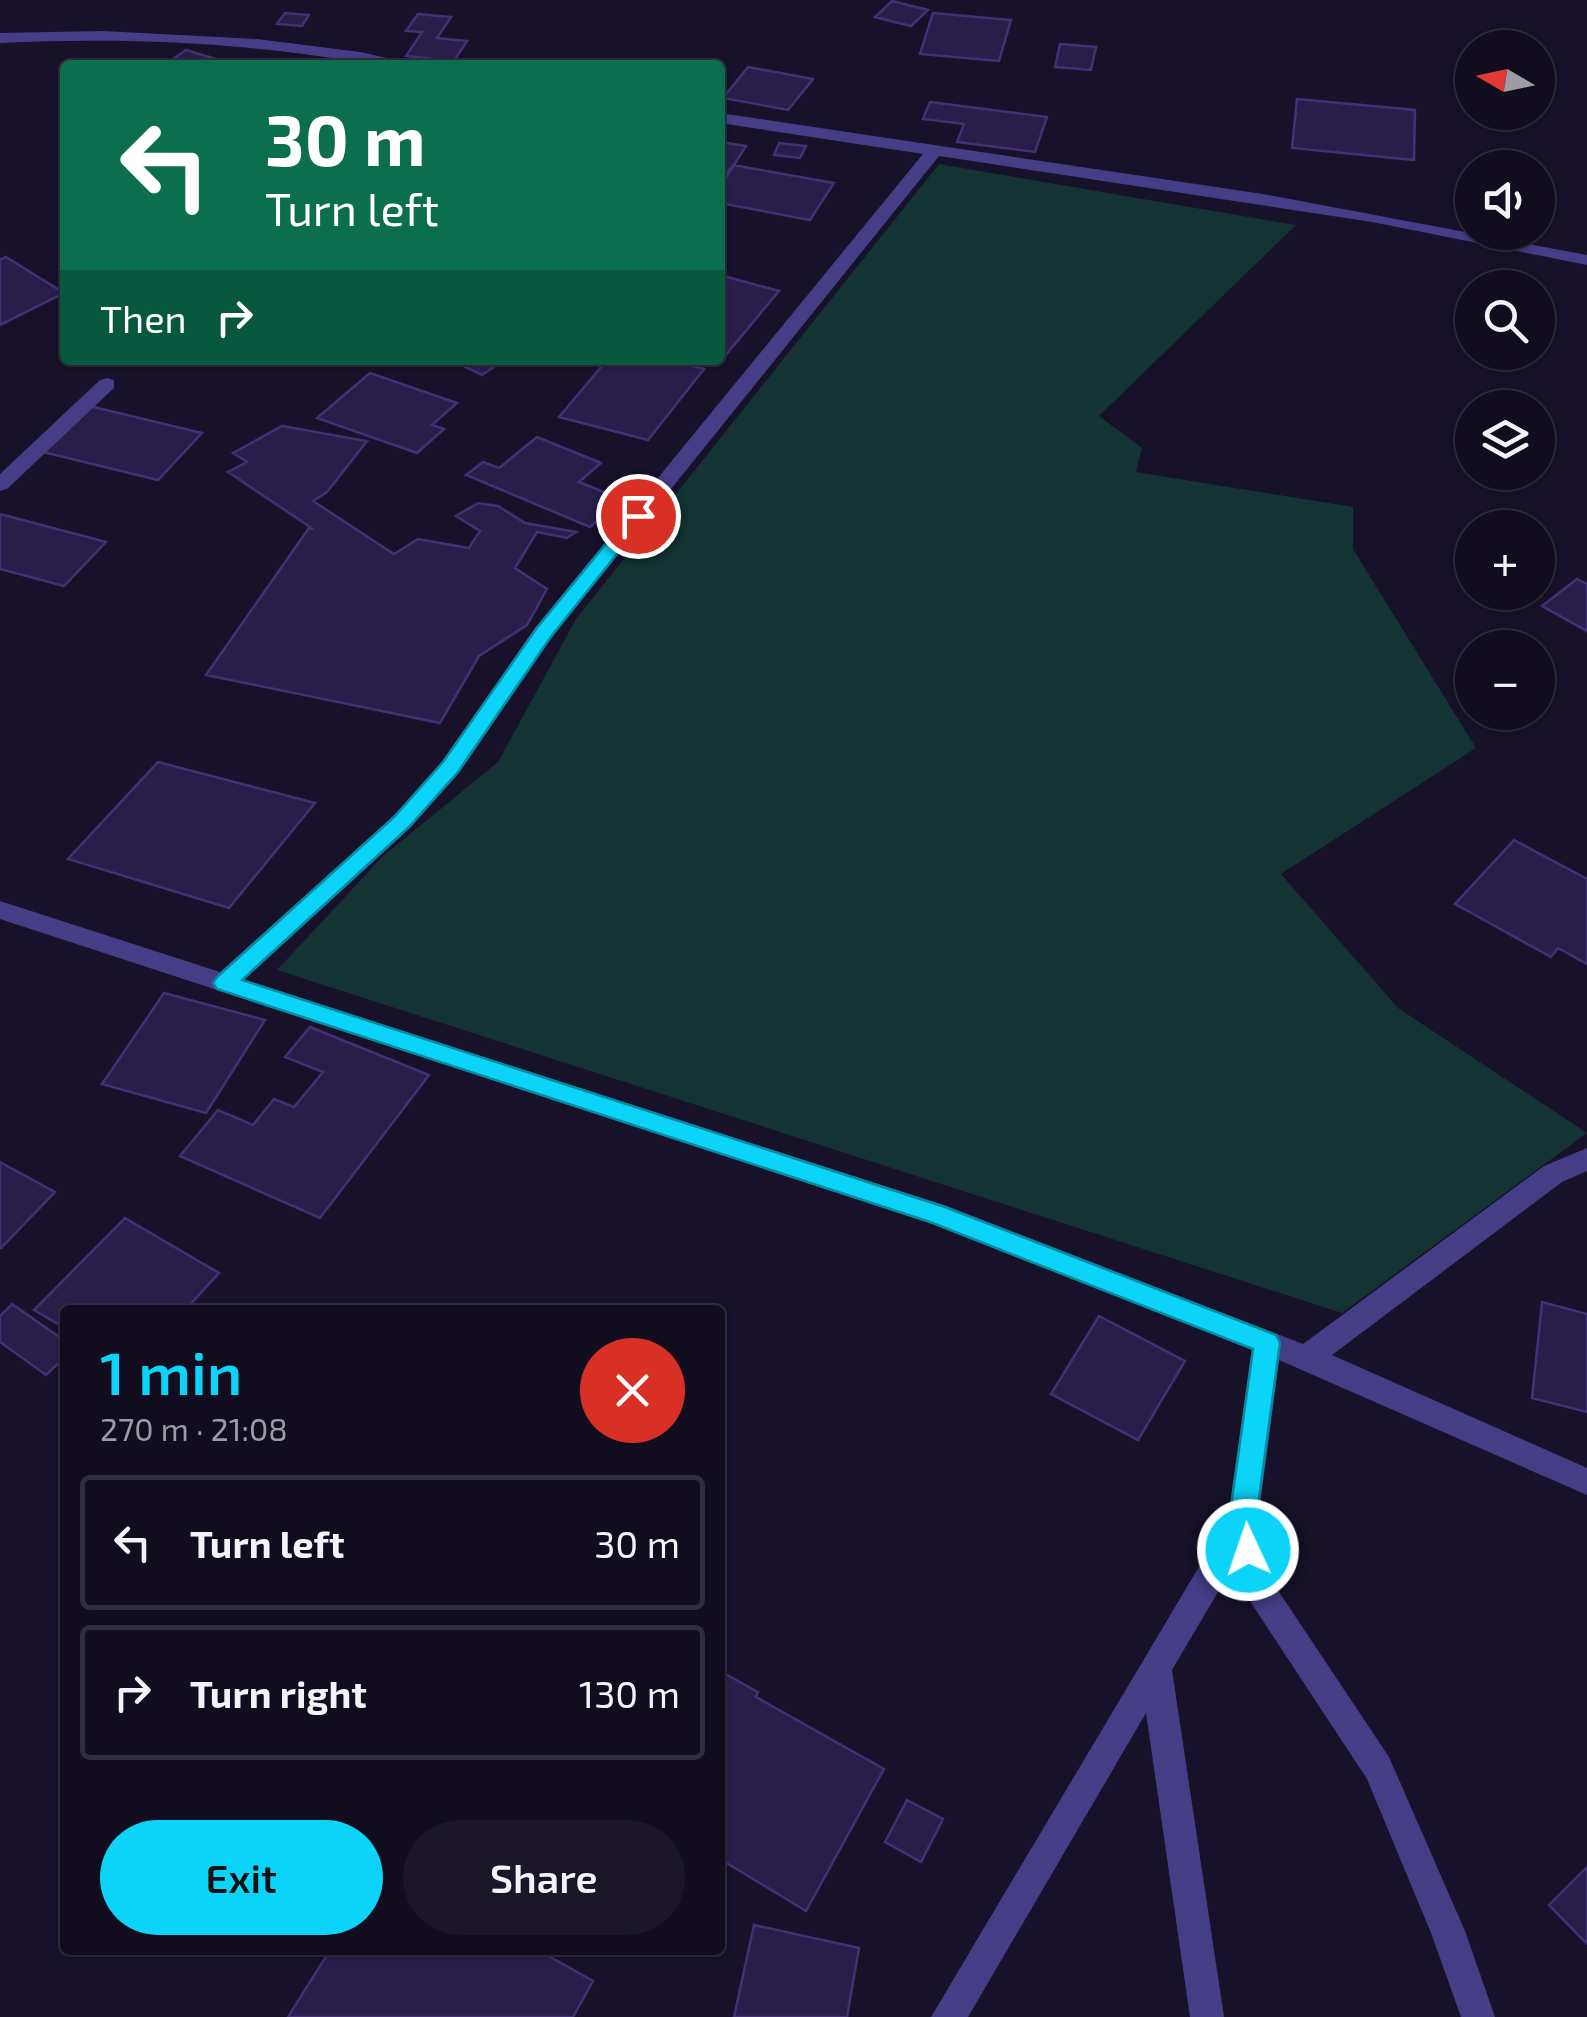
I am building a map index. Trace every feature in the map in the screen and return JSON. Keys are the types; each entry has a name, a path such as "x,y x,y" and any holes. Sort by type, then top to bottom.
{"street":[{"path":"0,38 62,35 271,44 377,60"},
{"path":"725,119 1510,243 1587,260"},
{"path":"224,983 402,822 451,767 543,633 935,150"},
{"path":"0,485 107,384"},
{"path":"0,910 936,1214 1306,1358 1587,1482"},
{"path":"1306,1358 1553,1174 1587,1160"},
{"path":"1267,1343 1243,1521 1254,1579 1378,1768 1448,1930 1478,2017"},
{"path":"948,2017 1243,1521"},
{"path":"1156,1669 1207,2017"}],"green space":[{"path":"939,164 1296,225 1099,416 1142,448 1136,472 1353,507 1353,549 1455,714 1455,730 1465,730 1476,748 1281,874 1398,1008 1587,1133 1342,1313 277,970 383,856 498,762 576,619"}],"building":[{"path":"892,1 928,10 911,26 875,17"},
{"path":"285,13 309,15 302,26 277,24"},
{"path":"933,13 1011,20 999,61 920,54"},
{"path":"418,14 451,17 437,38 467,41 455,60 406,56 422,32 406,31"},
{"path":"1060,44 1096,47 1091,70 1055,67"},
{"path":"186,50 219,60 171,60"},
{"path":"748,67 813,79 788,110 725,96"},
{"path":"1297,99 1415,110 1414,160 1292,148"},
{"path":"930,102 1047,117 1035,152 957,142 964,124 923,119"},
{"path":"725,143 746,146 725,180"},
{"path":"779,143 806,146 800,158 774,155"},
{"path":"733,165 834,183 810,220 725,204 725,175"},
{"path":"6,257 60,291 60,295 0,325 0,260"},
{"path":"725,276 779,291 725,356"},
{"path":"461,365 497,365 482,375"},
{"path":"603,365 688,365 704,369 648,440 559,417"},
{"path":"370,373 457,403 432,425 444,429 417,453 317,418"},
{"path":"77,403 202,433 158,480 31,449"},
{"path":"282,426 367,441 327,492 313,501 394,554 418,539 469,548 480,531 456,516 478,503 498,506 525,523 576,532 567,538 537,532 515,568 547,589 527,625 479,656 440,723 206,675 309,528 313,529 228,472 247,462 233,453"},
{"path":"537,437 601,463 579,482 621,499 590,527 466,475 483,462 499,468"},
{"path":"0,514 106,542 64,586 0,569"},
{"path":"1577,579 1587,584 1587,631 1549,610 1555,610 1555,596"},
{"path":"158,762 315,803 229,908 68,859"},
{"path":"1514,840 1587,879 1587,964 1558,948 1551,957 1455,904"},
{"path":"164,993 265,1020 206,1113 102,1084"},
{"path":"310,1027 429,1075 320,1218 180,1156 218,1110 253,1125 274,1099 294,1107 323,1072 285,1057"},
{"path":"0,1162 55,1192 1,1248 0,1248"},
{"path":"125,1218 219,1273 190,1305 60,1305 60,1325 34,1310"},
{"path":"1542,1302 1587,1314 1587,1412 1532,1398"},
{"path":"12,1304 60,1338 60,1362 46,1375 0,1342 0,1316"},
{"path":"1099,1316 1185,1361 1138,1440 1051,1394"},
{"path":"725,1674 758,1692 756,1697 884,1769 806,1911 725,1862"},
{"path":"907,1800 943,1819 921,1862 885,1842"},
{"path":"1587,1867 1587,1944 1549,1905"},
{"path":"754,1925 859,1948 847,2017 734,2017"},
{"path":"327,1955 547,1955 593,1981 573,2017 288,2017"}],"route":[{"path":"638,516 543,633 451,767 402,822 224,983 936,1214 1267,1343 1243,1521 1248,1550"}]}
